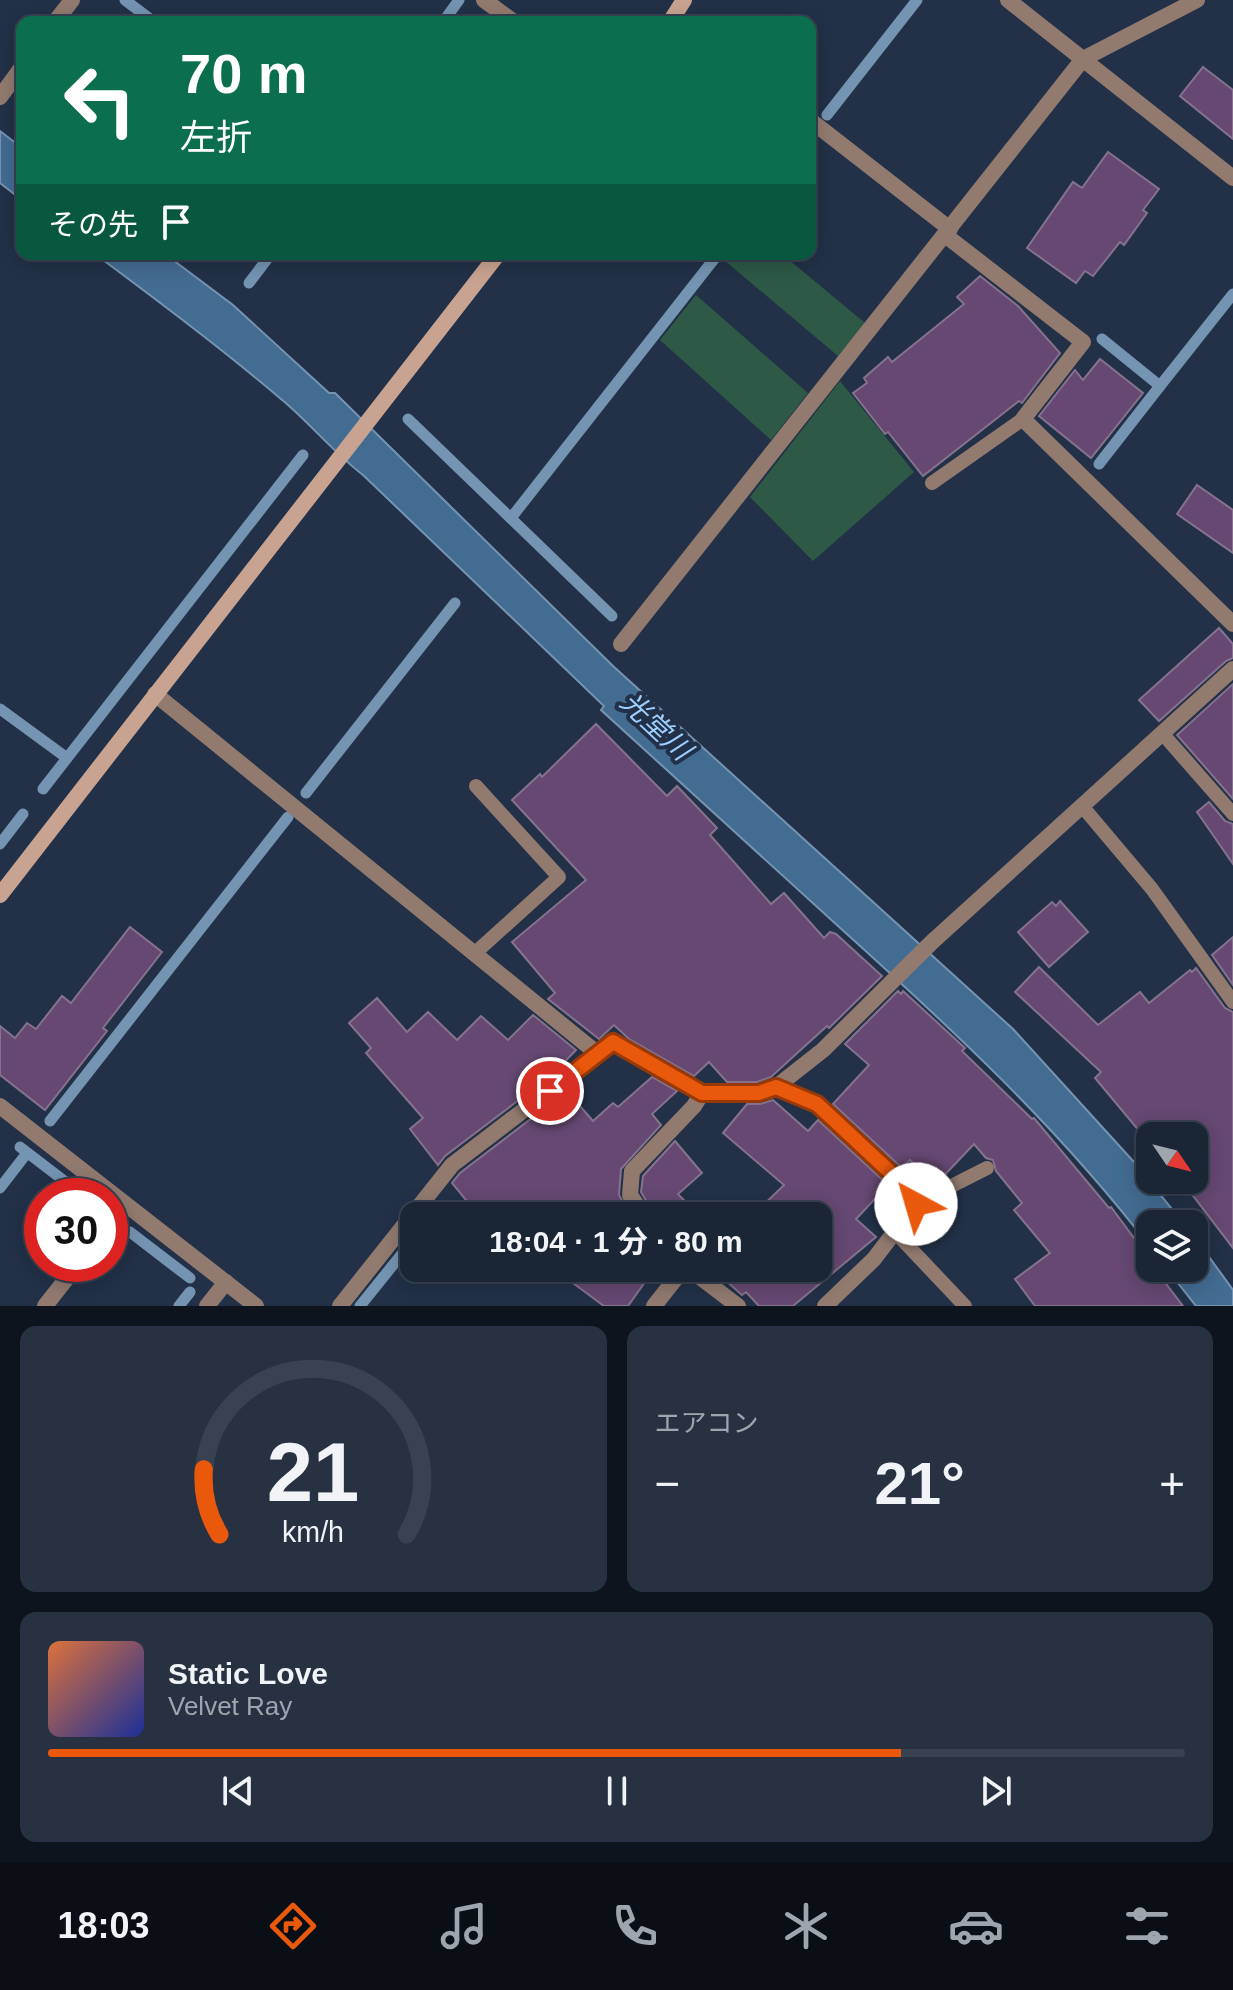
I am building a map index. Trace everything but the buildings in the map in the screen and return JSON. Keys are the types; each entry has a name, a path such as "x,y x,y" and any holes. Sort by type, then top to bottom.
{"street":[{"path":"60,16 72,0"},
{"path":"484,0 506,16"},
{"path":"1008,0 1233,178"},
{"path":"621,644 1083,59 1197,0"},
{"path":"0,97 16,75"},
{"path":"816,125 1083,342 1023,419 1233,624"},
{"path":"0,895 493,260"},
{"path":"340,1306 452,1165 613,1042 702,1093 759,1093 776,1087 823,1050 932,942 1233,669"},
{"path":"155,694 598,1054"},
{"path":"776,1087 817,1104 906,1187 916,1204 874,1259 825,1306"},
{"path":"635,1202 630,1195 632,1171 694,1106 702,1093"},
{"path":"0,1106 92,1178"},
{"path":"128,1206 256,1306"},
{"path":"45,1306 64,1282"},
{"path":"207,1306 226,1282"},
{"path":"654,1306 674,1282"},
{"path":"705,1282 738,1306"}],"lane":[{"path":"932,483 1023,419"},
{"path":"1162,733 1233,814"},
{"path":"474,954 559,877 476,786"},
{"path":"1082,806 1152,889 1233,1002"},
{"path":"916,1204 987,1168"},
{"path":"894,1231 965,1306"}],"green space":[{"path":"724,260 789,260 865,323 838,356"},
{"path":"696,295 808,393 771,440 660,340"},
{"path":"840,381 914,472 813,561 750,497"}],"water":[{"path":"0,131 16,143 16,195 0,183"},
{"name":"光堂川","path":"103,260 173,260 233,305 329,393 335,393 613,666 1013,1029 1136,1164 1136,1194 1160,1194 1173,1210 1136,1210 1136,1229 1041,1120 962,1040 601,710 604,706 292,408"},
{"path":"1208,1255 1233,1290 1233,1306 1196,1306 1177,1282 1208,1282"}],"waterway":[{"path":"125,0 146,16"},
{"path":"447,16 459,0"},
{"path":"827,115 917,0"},
{"path":"249,283 266,260"},
{"path":"511,518 713,260"},
{"path":"1102,339 1160,386 1233,294"},
{"path":"1099,464 1160,386"},
{"path":"408,419 612,616"},
{"path":"43,789 303,455"},
{"path":"306,793 455,603"},
{"path":"0,709 67,758"},
{"path":"0,844 23,814"},
{"path":"50,1121 288,817"},
{"path":"20,1147 60,1178"},
{"path":"0,1188 27,1153"},
{"path":"130,1232 190,1278"},
{"path":"360,1306 400,1256"},
{"path":"179,1306 190,1292"}],"route":[{"path":"550,1091 613,1042 702,1093 759,1093 776,1087 817,1104 906,1187 916,1204"}]}
